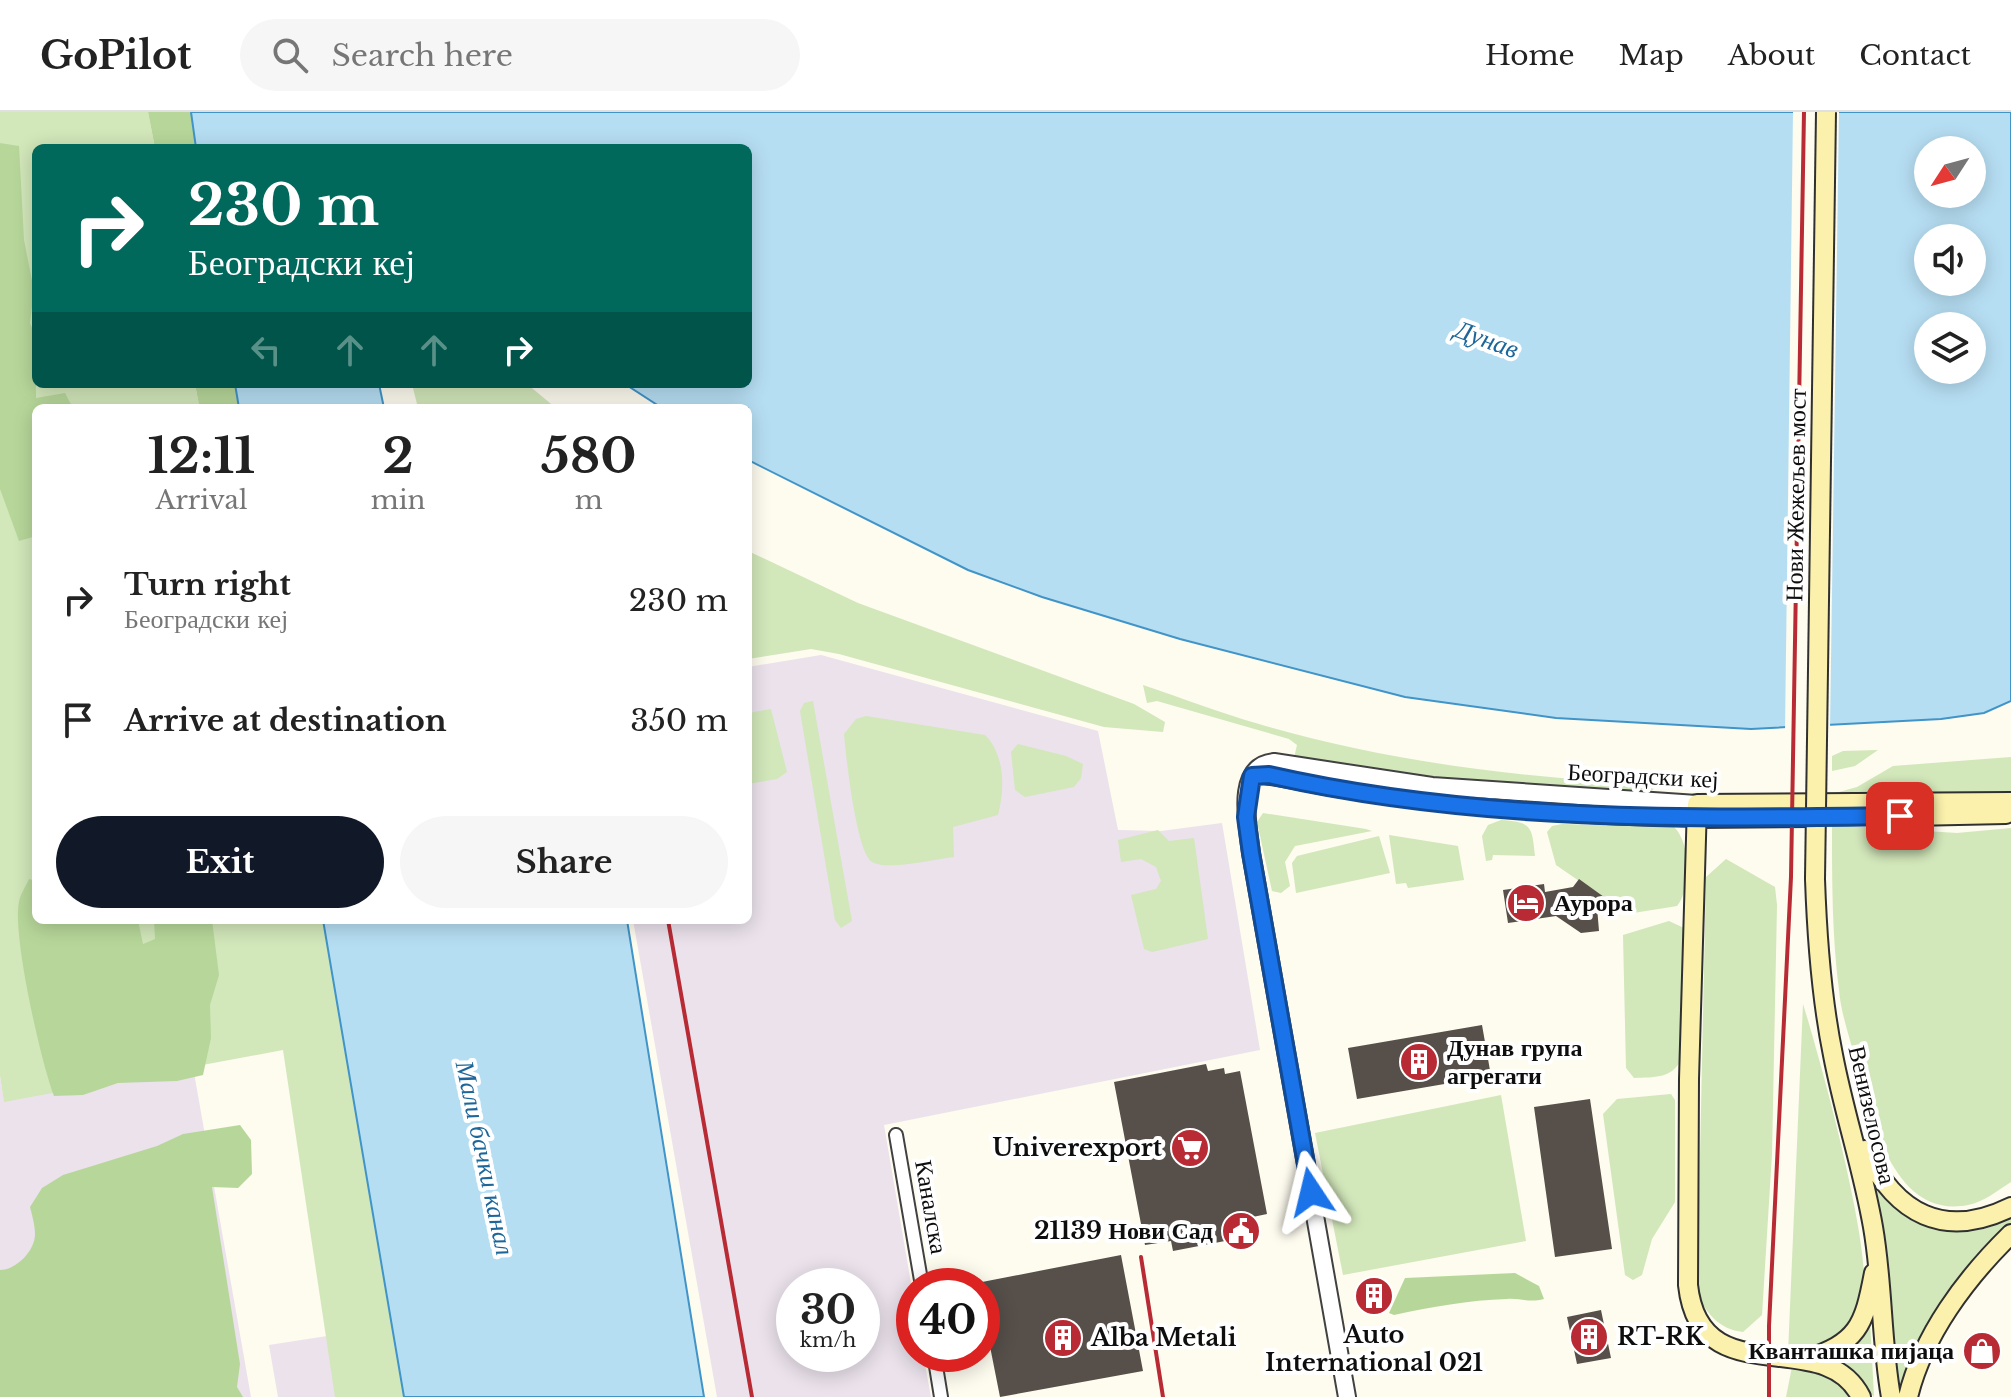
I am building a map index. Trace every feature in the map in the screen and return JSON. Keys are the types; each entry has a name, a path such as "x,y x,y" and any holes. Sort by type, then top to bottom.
{"main road":[{"name":"Нови Жежељев мост","path":"1815,879 1826,112"},
{"name":"Београдски кеј","path":"1697,811 2011,802"},
{"name":"Београдски кеј","path":"1697,811 2011,814"},
{"path":"1697,811 1689,1079 1690,1297 1704,1328 1730,1349 1827,1366 1842,1373 1861,1397"},
{"name":"Венизелосова","path":"1815,879 1817,946 1824,1010 1860,1157 1878,1258 1885,1363 1891,1397"},
{"path":"1849,1119 1879,1176 1897,1199 1918,1213 1941,1221 1961,1222 1979,1220 2011,1207"},
{"path":"1908,1397 1937,1328 1962,1289 2011,1234"},
{"path":"1801,1360 1830,1352 1852,1337 1864,1316 1878,1258"},
{"name":"Венизелосова","path":"1882,1397 1885,1363"}],"street":[{"name":"Београдски кеј","path":"1347,1397 1251,853 1246,817 1252,776 1266,763 1273,769 1697,811"},
{"name":"Каналска","path":"896,1135 919,1268"},
{"path":"937,1372 941,1397"}],"shaded area":[{"path":"821,655 1098,731 1118,830 1161,831 1222,823 1260,1050 884,1125 908,1268 896,1268 896,1372 926,1372 931,1397 717,1397 634,924 752,924 752,666"},
{"path":"193,1067 251,1397 0,1397 0,1076 4,1101"},
{"path":"327,1336 337,1397 278,1397 269,1345"}],"green space":[{"path":"0,112 148,112 154,144 32,144 32,388 196,388 199,404 32,404 32,924 324,924 404,1397 335,1397 283,1050 4,1102 0,1076"},
{"path":"148,112 191,112 195,144 154,144"},
{"path":"0,143 19,146 24,240 32,281 32,388 36,388 36,398 65,393 71,404 32,404 32,537 19,541 0,489"},
{"path":"196,388 236,388 238,404 199,404"},
{"path":"413,388 532,388 551,404 417,404"},
{"path":"752,553 858,603 1134,704 1165,722 1163,732 1104,727 811,649 752,658"},
{"path":"1143,685 1259,724 1358,749 1508,773 1661,784 1648,793 1424,778 1294,758 1297,745 1289,739 1157,701 1147,703"},
{"path":"813,701 852,921 841,928 835,920 800,711 804,703"},
{"path":"771,709 787,772 777,779 752,783 752,712"},
{"path":"866,716 985,735 992,743 1002,772 998,815 953,827 954,857 888,865 872,862 866,855 853,802 844,734 856,719"},
{"path":"1018,744 1066,756 1083,764 1081,778 1074,787 1025,797 1015,790 1011,752"},
{"path":"1878,750 1855,766 1832,771 1832,756 1843,751"},
{"path":"2011,757 2011,796 1833,802 1832,794 1857,787 1893,766"},
{"path":"1263,813 1372,831 1295,846 1285,862 1290,886 1281,893 1272,891 1257,822"},
{"path":"1501,820 1519,822 1528,828 1533,838 1535,856 1493,855 1492,860 1486,861 1482,836 1488,825"},
{"path":"1832,825 1957,833 2011,828 2011,1182 1985,1199 1968,1205 1942,1205 1921,1196 1903,1180 1878,1134 1840,999 1832,887"},
{"path":"1552,826 1674,827 1684,844 1687,866 1685,889 1677,906 1627,914 1556,865 1547,832"},
{"path":"1158,830 1169,841 1194,838 1208,939 1152,952 1144,949 1131,895 1156,889 1161,881 1156,867 1141,859 1121,862 1118,840"},
{"path":"1389,835 1458,846 1464,880 1408,888 1406,883 1396,884"},
{"path":"1379,836 1390,873 1296,893 1292,863 1297,856"},
{"path":"1726,859 1775,887 1777,905 1772,1154 1762,1315 1743,1332 1728,1328 1716,1320 1697,1296 1706,877"},
{"path":"29,879 32,880 32,924 139,924 143,944 155,939 154,924 213,924 219,975 210,1005 211,1038 203,1075 177,1081 118,1083 83,1095 54,1096 35,1028 24,969 18,918 22,893"},
{"path":"1669,921 1684,928 1685,938 1681,1059 1668,1074 1634,1078 1626,1068 1623,935"},
{"path":"1803,1004 1845,1160 1862,1252 1865,1287 1861,1309 1831,1348 1788,1354"},
{"path":"1671,1094 1675,1100 1675,1202 1652,1239 1642,1275 1633,1280 1625,1275 1603,1114 1617,1099"},
{"path":"1501,1095 1526,1241 1343,1275 1315,1133"},
{"path":"240,1125 251,1140 252,1174 238,1188 212,1187 240,1364 237,1387 243,1397 0,1397 0,1270 18,1263 32,1247 35,1231 30,1207 42,1188 63,1175 157,1146 183,1134"},
{"path":"1871,1180 1901,1209 1934,1228 1952,1232 1971,1231 1990,1227 2011,1217 2011,1229 1981,1259 1902,1397 1895,1397"},
{"path":"1515,1273 1539,1286 1544,1299 1479,1301 1394,1315 1389,1313 1405,1278"},
{"path":"1870,1320 1874,1397 1852,1373 1832,1359 1862,1338"},
{"path":"1792,1367 1829,1373 1843,1382 1855,1397 1786,1397"}],"water":[{"name":"Дунав","path":"191,112 2011,112 2011,701 1984,713 1941,719 1751,729 1556,718 1405,697 1180,639 1042,597 968,570 752,462 752,404 656,404 631,388 752,388 752,144 195,144"},
{"path":"236,388 380,388 383,404 238,404"},
{"name":"Мали бачки канал","path":"324,924 628,924 704,1397 404,1397"}],"pier":[{"path":"1793,112 1839,112 1830,729 1785,731"}],"building":[{"path":"1579,879 1604,897 1597,907 1599,931 1581,933 1556,916 1508,923 1503,890 1544,884 1545,892 1573,887"},
{"name":"Дунав група агрегати","path":"1482,1025 1491,1076 1357,1099 1348,1048"},
{"name":"Univerexport","path":"1206,1064 1208,1071 1224,1068 1225,1074 1240,1071 1267,1214 1248,1218 1251,1236 1173,1251 1171,1241 1145,1245 1114,1082"},
{"path":"1590,1099 1612,1249 1555,1257 1534,1107"},
{"name":"Alba Metali","path":"1121,1255 1143,1371 1000,1397 995,1372 1000,1372 1000,1279"},
{"name":"Auto International 021","path":"1381,1282 1385,1307 1367,1310 1363,1285"},
{"name":"RT-RK","path":"1601,1310 1611,1358 1577,1364 1567,1317"}],"railway":[{"path":"1769,1397 1769,1326 1791,877 1804,112"},
{"path":"669,924 752,1397"},
{"path":"1141,1257 1163,1397"}],"place":[{"name":"Аурора","path":"1526,903"},
{"name":"Дунав група агрегати","path":"1419,1062"},
{"name":"Univerexport","path":"1190,1148"},
{"name":"21139 Нови Сад","path":"1241,1231"},
{"name":"Auto International 021","path":"1374,1296"},
{"name":"RT-RK","path":"1589,1337"},
{"name":"Alba Metali","path":"1063,1338"},
{"name":"Кванташка пијаца","path":"1982,1351"}],"route":[{"path":"1311,1192 1251,853 1246,800 1252,776 1269,775 1400,797 1589,814 1697,818 1900,816"}]}
